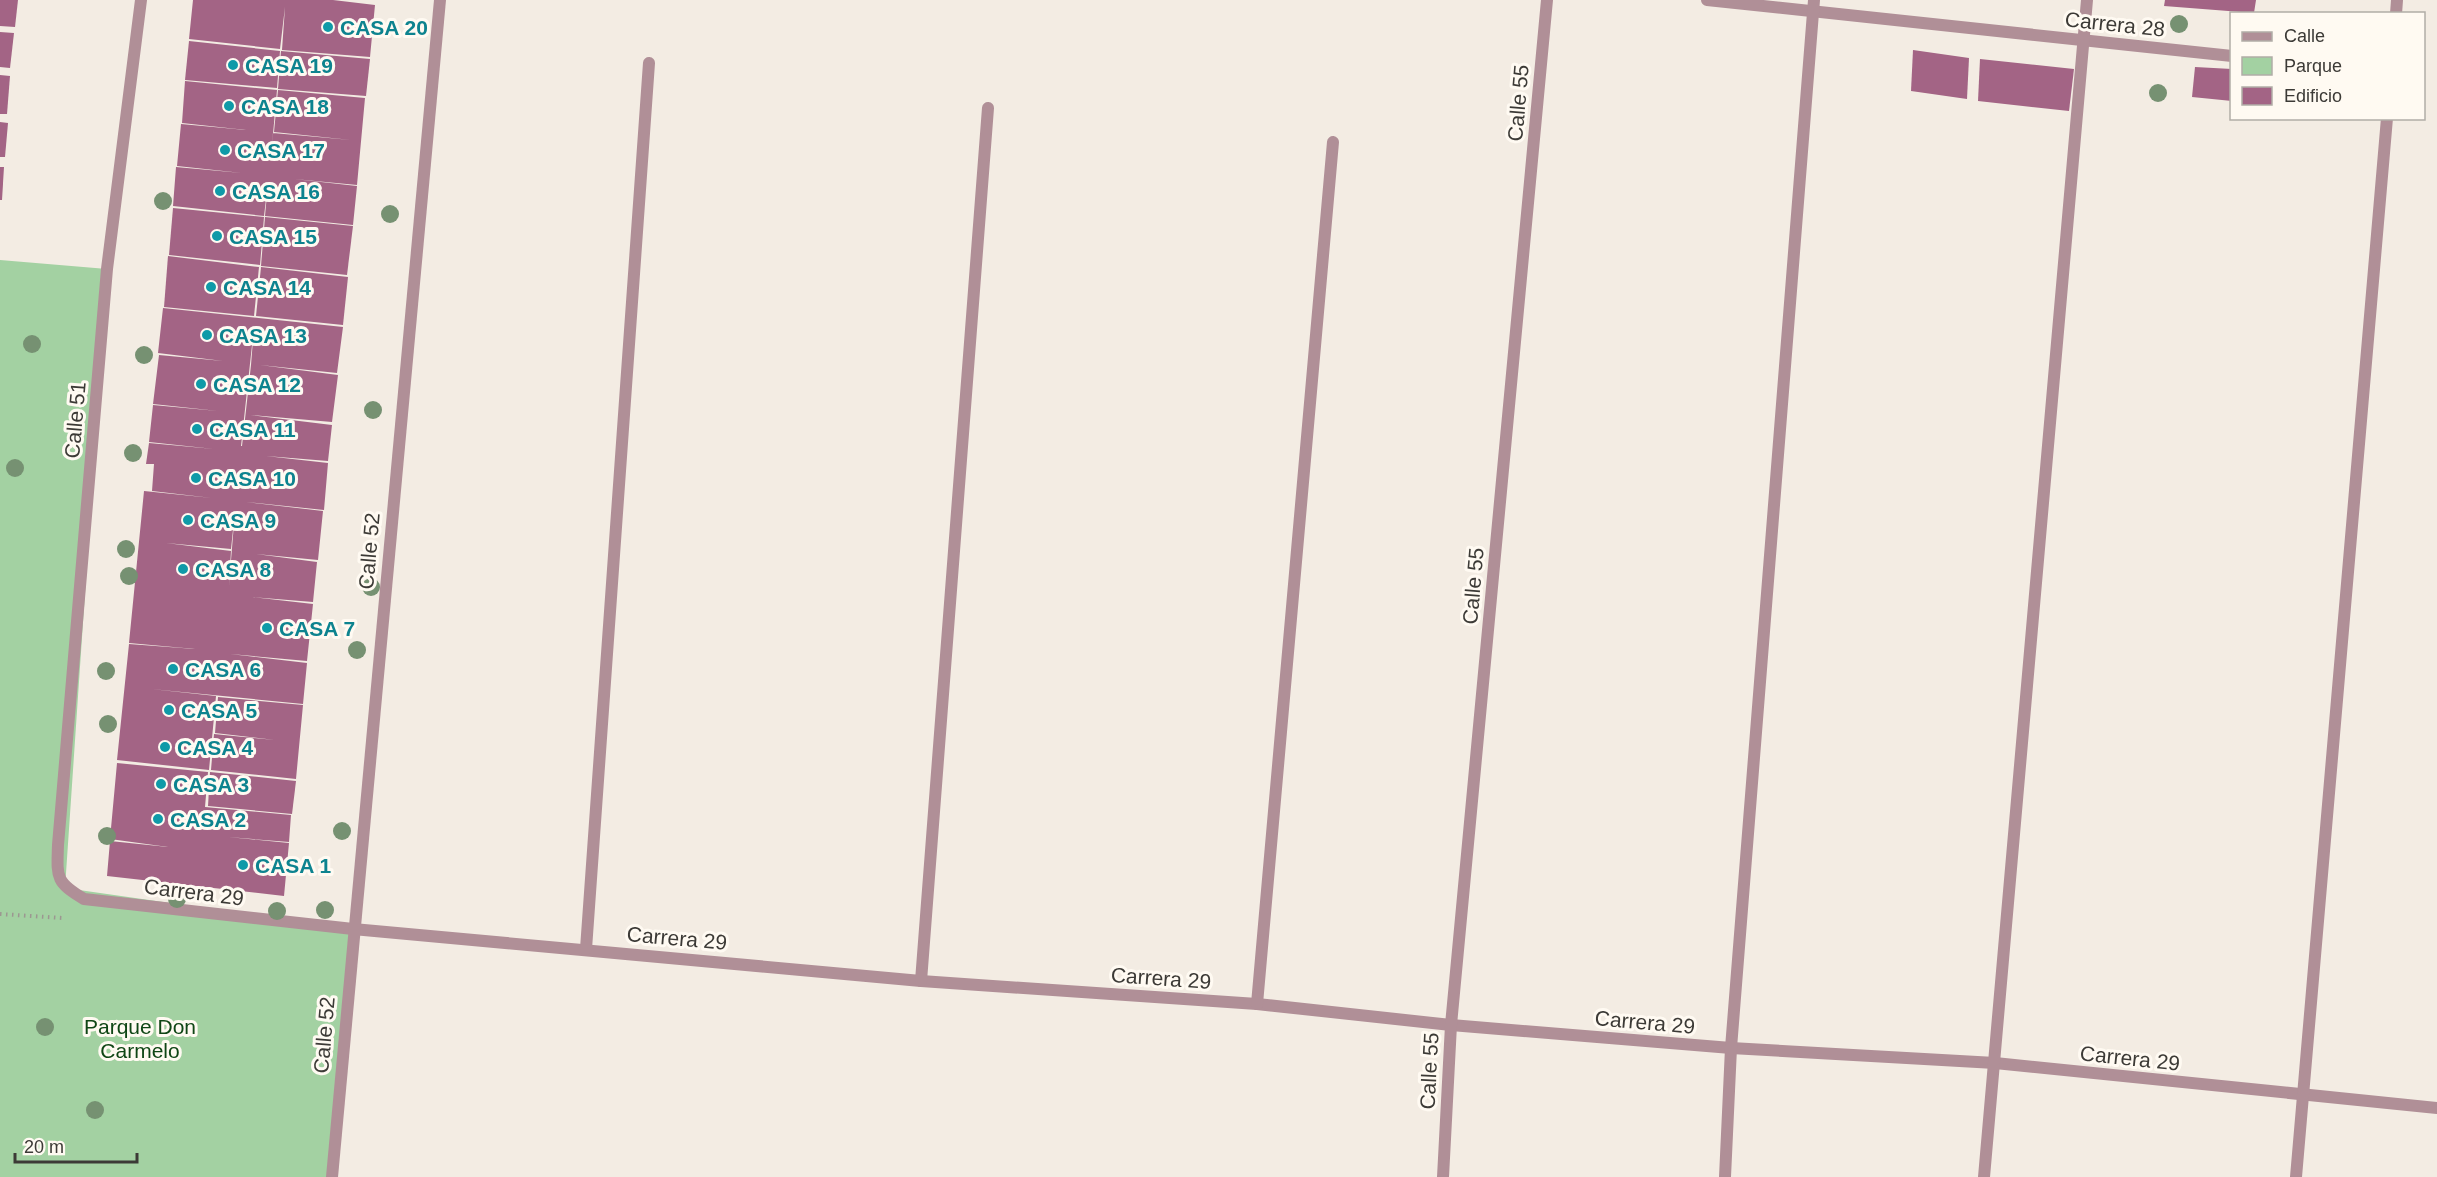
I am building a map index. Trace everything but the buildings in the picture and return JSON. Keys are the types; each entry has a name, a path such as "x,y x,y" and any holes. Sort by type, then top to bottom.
{"street":[{"name":"Calle 51","path":"65,888 57,876 58,845 107,269 141,0"},
{"name":"Calle 52","path":"332,1177 440,0"},
{"name":"Calle 55","path":"1443,1177 1451,1025 1547,0"},
{"name":"Carrera 28","path":"1707,0 1814,6 2230,56"},
{"path":"1984,1177 2087,0"},
{"path":"1725,1177 1731,1048 1814,6"},
{"path":"586,949 650,63"},
{"path":"921,981 988,108"},
{"path":"2296,1177 2387,120"},
{"path":"1257,1004 1333,142"},
{"name":"Carrera 29","path":"65,888 84,898 353,930 586,949 921,981 1257,1004 1451,1025 1731,1048 1995,1063 2437,1108"}],"path":[{"path":"0,914 64,918 65,888"}],"green space":[{"name":"Parque Don Carmelo","path":"0,260 107,269 65,888 353,929 332,1177 0,1177"}],"place":[{"name":"CASA 20","path":"328,27"},
{"name":"CASA 19","path":"233,65"},
{"name":"CASA 18","path":"229,106"},
{"name":"CASA 17","path":"225,150"},
{"name":"CASA 16","path":"220,191"},
{"name":"CASA 15","path":"217,236"},
{"name":"CASA 14","path":"211,287"},
{"name":"CASA 13","path":"207,335"},
{"name":"CASA 12","path":"201,384"},
{"name":"CASA 11","path":"197,429"},
{"name":"CASA 10","path":"196,478"},
{"name":"CASA 9","path":"188,520"},
{"name":"CASA 8","path":"183,569"},
{"name":"CASA 7","path":"267,628"},
{"name":"CASA 6","path":"173,669"},
{"name":"CASA 5","path":"169,710"},
{"name":"CASA 4","path":"165,747"},
{"name":"CASA 3","path":"161,784"},
{"name":"CASA 2","path":"158,819"},
{"name":"CASA 1","path":"243,865"}]}
